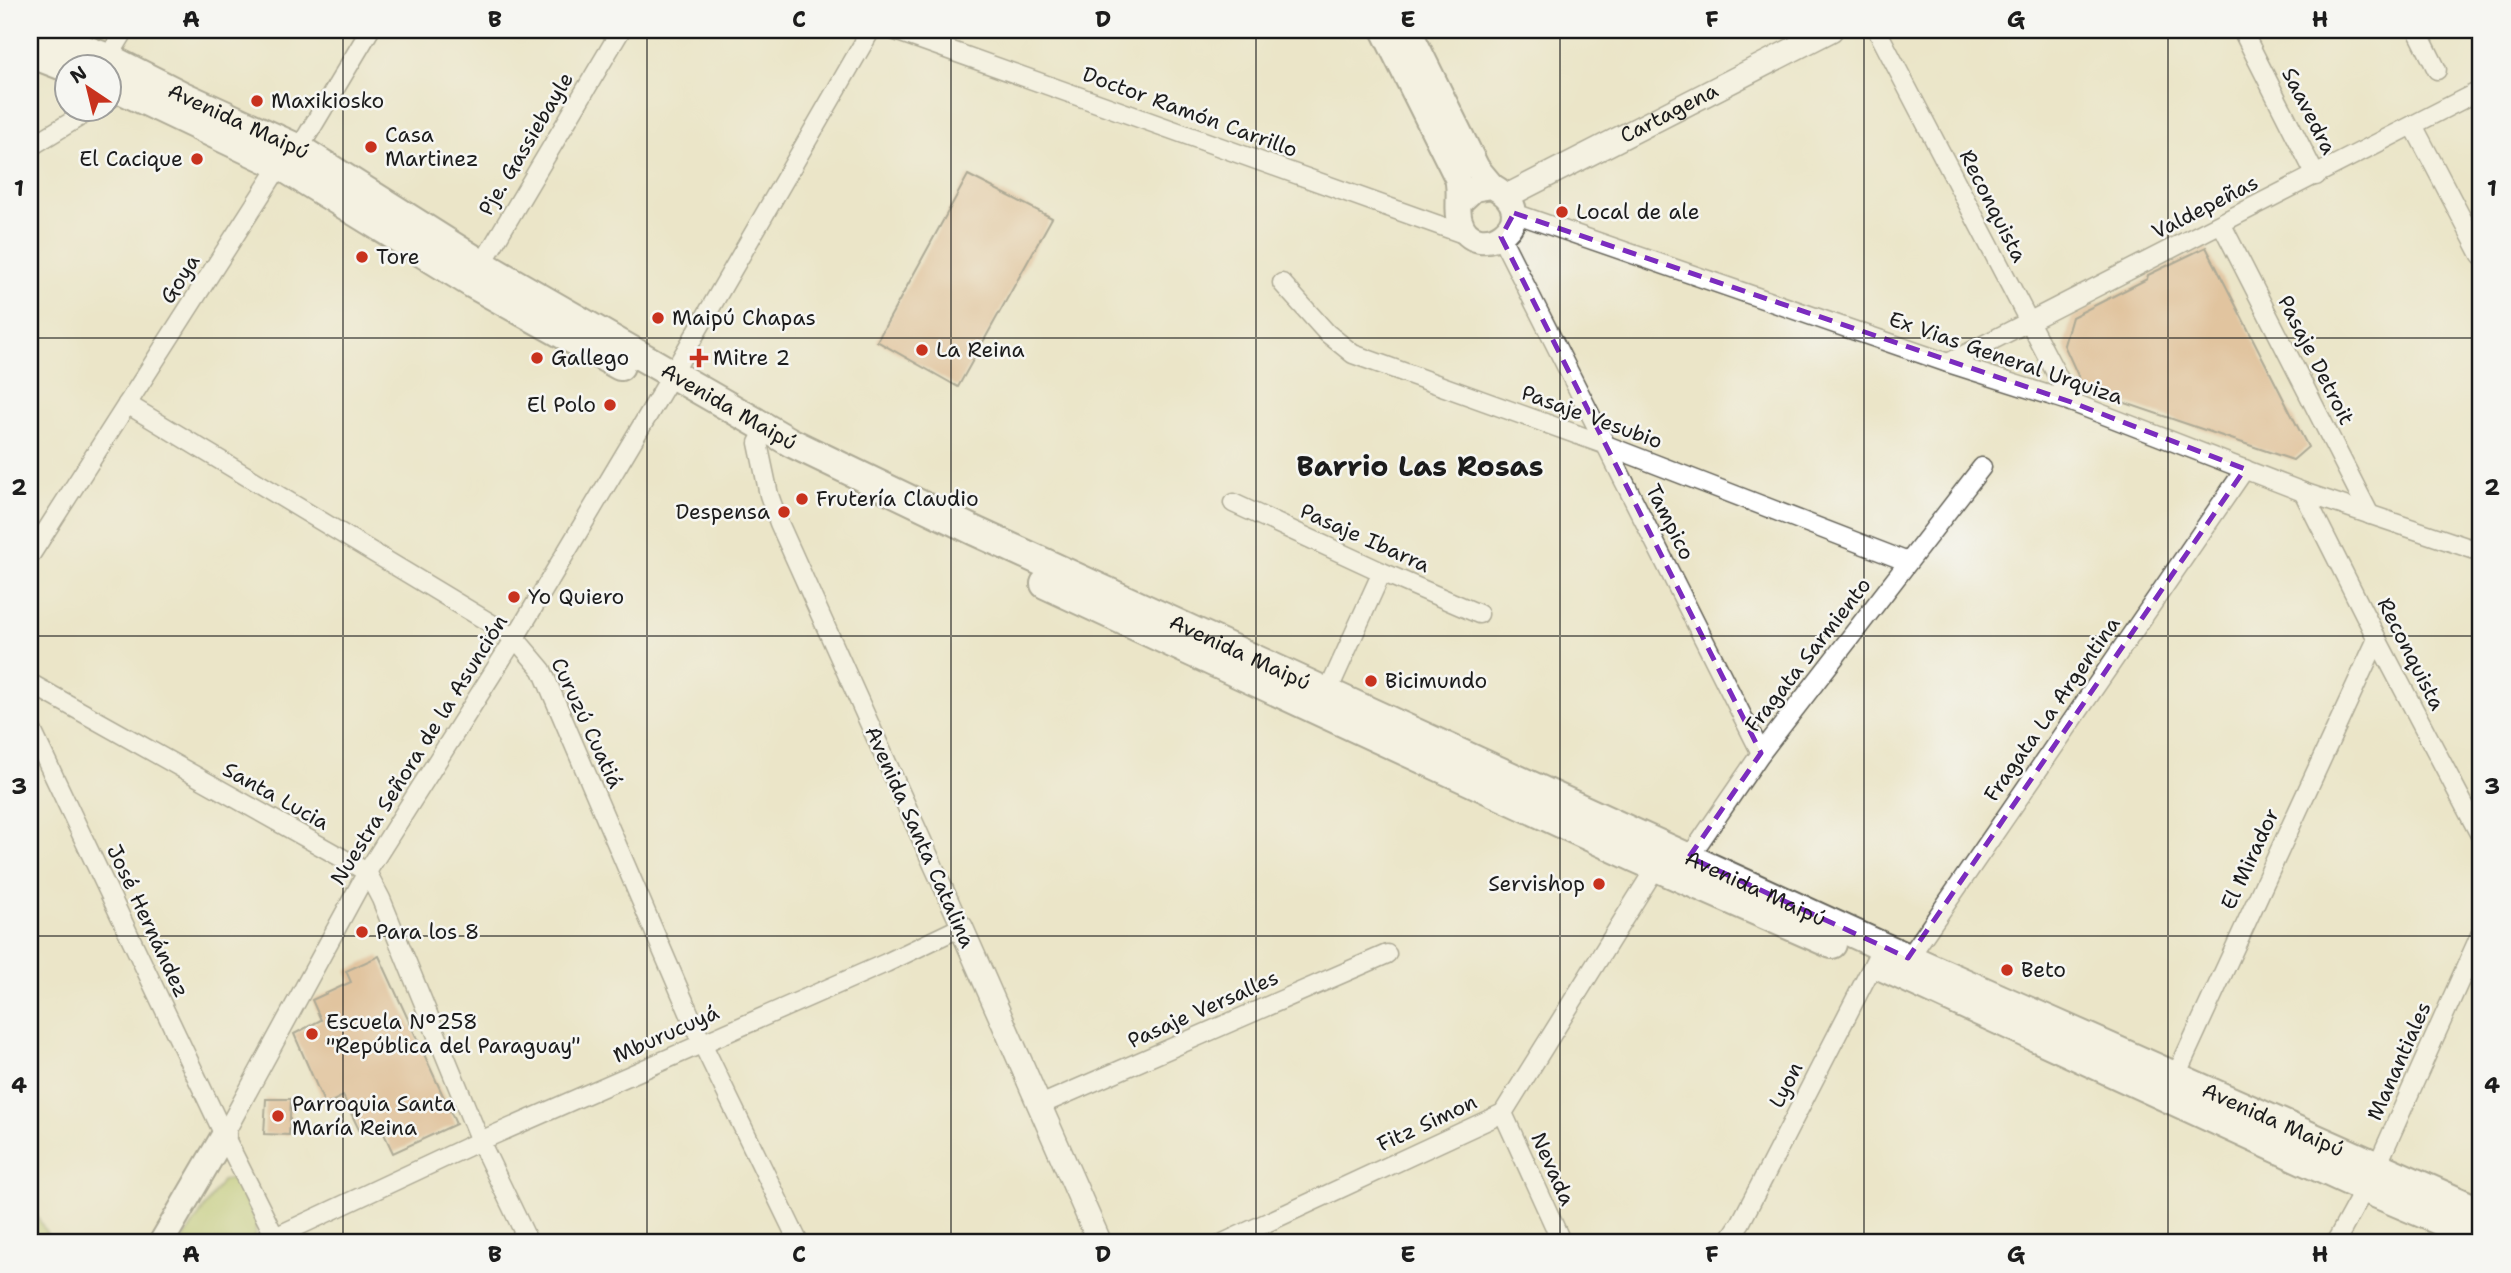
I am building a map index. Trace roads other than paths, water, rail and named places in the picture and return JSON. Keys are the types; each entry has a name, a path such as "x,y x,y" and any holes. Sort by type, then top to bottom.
{"main road":[{"name":"Avenida Maipú","path":"30,30 65,52"},
{"path":"1383,30 1457,178 1461,202 1460,220 1464,229 1472,237 1482,240 1501,237 1513,222 1504,198 1477,168 1409,30"},
{"path":"30,53 52,62"},
{"name":"Avenida Maipú","path":"122,84 183,96 289,157 477,274 951,540 1324,701 1674,867 1878,954 2372,1177 2481,1238"},
{"path":"1461,202 1482,186 1504,198"},
{"path":"161,1243 224,1135"},
{"name":"Avenida Maipú","path":"2372,1177 2481,1212"}],"street":[{"path":"120,52 125,30"},
{"name":"Goya","path":"30,556 370,30"},
{"name":"Pje. Gassiebayle","path":"477,274 621,30"},
{"name":"Nuestra Señora de la Asunción","path":"224,1135 367,872 515,638 668,382 871,30"},
{"name":"Doctor Ramón Carrillo","path":"893,30 1472,237"},
{"name":"Cartagena","path":"1504,198 1831,30"},
{"name":"Reconquista","path":"1877,30 2071,402"},
{"name":"Saavedra","path":"2242,30 2315,176"},
{"path":"2417,30 2437,70"},
{"name":"Valdepeñas","path":"1948,363 2481,90"},
{"path":"30,147 71,122"},
{"path":"2413,125 2481,255"},
{"name":"Ex Vias General Urquiza","path":"1504,198 1948,363 2071,402 2303,492 2477,547"},
{"name":"Pasaje Detroit","path":"2222,225 2370,515"},
{"name":"Tampico","path":"1501,237 1761,753"},
{"name":"Pasaje Vesubio","path":"1282,283 1327,333 1353,354 1606,445 1908,562"},
{"name":"Curuzú Cuatiá","path":"127,404 515,638 542,670 702,1042 799,1243"},
{"name":"Avenida Santa Catalina","path":"762,435 769,495 779,523 1100,1243"},
{"name":"Fragata Sarmiento","path":"1674,867 1982,467"},
{"name":"Fragata La Argentina","path":"1903,966 2245,470"},
{"name":"Reconquista","path":"2303,492 2481,837"},
{"name":"Pasaje Ibarra","path":"1233,503 1479,614"},
{"path":"1324,701 1382,572"},
{"name":"El Mirador","path":"2171,1087 2377,639"},
{"name":"Santa Lucia","path":"30,683 367,872"},
{"name":"José Hernández","path":"30,726 274,1241"},
{"name":"Fitz Simon","path":"1223,1243 1503,1113 1674,867"},
{"path":"367,872 381,899 480,1141 529,1243"},
{"name":"Mburucuyá","path":"274,1241 480,1141 886,963 961,927"},
{"name":"Manantiales","path":"2335,1243 2372,1177 2481,933"},
{"name":"Pasaje Versalles","path":"1038,1107 1387,954"},
{"name":"Lyon","path":"1727,1243 1741,1222 1878,954"},
{"name":"Nevada","path":"1503,1113 1562,1243"}],"place":[{"name":"Maxikiosko","path":"257,101"},
{"name":"Casa Martinez","path":"371,147"},
{"name":"El Cacique","path":"197,159"},
{"name":"Local de ale","path":"1562,212"},
{"name":"Tore","path":"362,257"},
{"name":"Maipú Chapas","path":"658,318"},
{"name":"La Reina","path":"922,350"},
{"name":"Gallego","path":"537,358"},
{"name":"Mitre 2","path":"699,358"},
{"name":"El Polo","path":"610,405"},
{"name":"Frutería Claudio","path":"802,499"},
{"name":"Despensa","path":"784,512"},
{"name":"Yo Quiero","path":"514,597"},
{"name":"Bicimundo","path":"1371,681"},
{"name":"Servishop","path":"1599,884"},
{"name":"Para los 8","path":"362,932"},
{"name":"Beto","path":"2007,970"},
{"name":"Escuela Nº258 \"República del Paraguay\"","path":"312,1034"},
{"name":"Parroquia Santa María Reina","path":"278,1116"}],"district":[{"name":"Barrio Las Rosas","path":"1420,466"}]}
